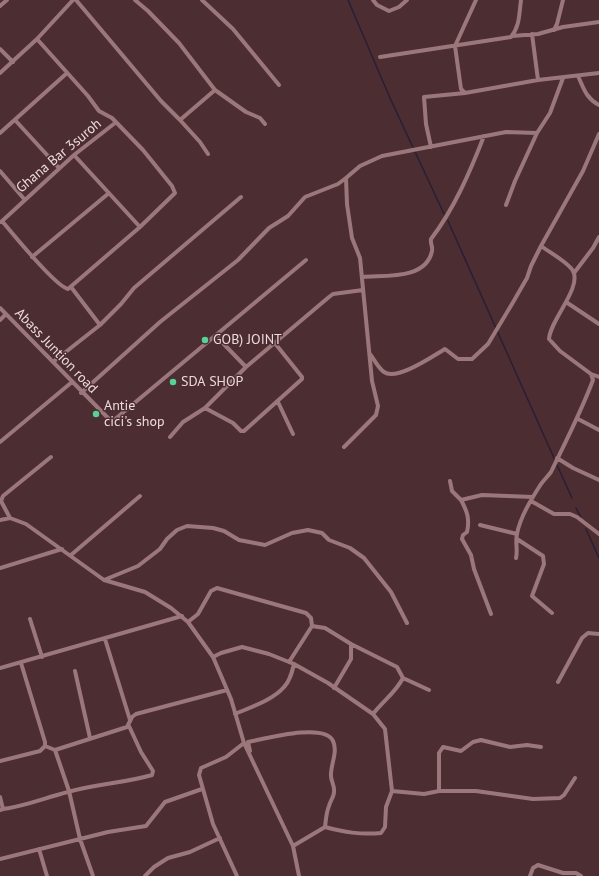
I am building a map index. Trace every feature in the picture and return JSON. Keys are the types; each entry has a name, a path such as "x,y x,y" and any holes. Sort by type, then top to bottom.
{"street":[{"path":"0,6 7,0"},
{"path":"0,73 37,39 75,0 161,102 200,142 208,154"},
{"path":"135,0 148,11 179,43 215,90 246,112 260,118 265,124"},
{"path":"202,0 233,29 279,85"},
{"path":"373,0 377,5 389,11 399,7 407,0"},
{"path":"512,36 516,31 519,19 521,0"},
{"path":"553,30 557,24 563,0"},
{"path":"465,93 461,89 455,46 475,1"},
{"path":"380,56 503,39 584,23 599,22"},
{"path":"532,34 538,80"},
{"path":"1,222 65,289 71,287 140,227 174,195 174,190 143,150 115,123 112,118 95,107 88,96 37,39"},
{"path":"0,49 13,62"},
{"path":"0,133 67,73"},
{"path":"431,147 426,124 424,97 465,93 538,80 599,73"},
{"path":"578,76 589,100 599,105"},
{"path":"506,205 514,181 537,133 544,125 550,113 563,78"},
{"path":"180,120 215,90"},
{"path":"15,120 59,168"},
{"name":"Ghana Bar 3suroh","path":"1,222 59,168 115,123"},
{"path":"81,393 128,353 160,322 238,260 269,228 288,216 305,196 338,184 360,166 373,160 418,149 506,132 537,133"},
{"path":"370,353 381,369 390,374 410,369 445,349 458,359 472,359 488,344 524,284 541,246 583,171 599,134"},
{"path":"363,277 414,272 424,265 432,250 431,239 446,218 474,163 484,136"},
{"path":"74,155 140,227"},
{"path":"0,171 24,200"},
{"path":"344,447 376,415 378,411 372,381 363,277 360,258 350,227 346,178"},
{"path":"32,256 110,193"},
{"path":"53,362 100,325 121,304 134,288 241,196"},
{"path":"574,273 594,248 599,237"},
{"path":"541,246 570,266 574,273 575,282 551,329 549,339 560,351 591,374 599,377"},
{"path":"246,367 216,336 306,260"},
{"path":"71,287 100,325"},
{"path":"170,437 183,422 205,408 246,367 329,296 333,294 363,290"},
{"path":"566,302 599,324"},
{"name":"Abass Juntion road","path":"0,308 81,393 108,419 116,419 216,336"},
{"path":"0,320 6,314"},
{"path":"205,408 233,423 241,431 244,431 278,402 302,379 302,377 274,342"},
{"path":"516,558 518,549 517,537 532,499 550,473 578,420 592,380 591,374"},
{"path":"0,442 72,382"},
{"path":"278,402 294,434"},
{"path":"578,420 599,430"},
{"path":"10,518 1,501 2,496 50,457"},
{"path":"557,458 573,468 599,480"},
{"path":"450,481 452,492 461,500 468,517 466,532 462,539 471,555 474,569 492,614"},
{"path":"461,500 482,495 532,499 554,514 570,514 577,517 599,534"},
{"path":"71,555 140,496"},
{"path":"0,520 10,518 26,524 104,580 145,592 182,616 188,622 214,657 227,690 244,743 293,846 299,876"},
{"path":"480,525 517,537 543,556 544,564 532,596 552,613"},
{"path":"104,580 138,566 160,549 167,539 178,530 187,526 213,528 224,531 239,540 265,546 292,533 308,530 322,534 329,540 350,548 364,558 391,592 407,623"},
{"path":"0,568 62,549"},
{"path":"188,622 198,614 211,591 217,588 306,613 312,618 312,626 289,662"},
{"path":"0,668 182,616"},
{"path":"30,619 42,657"},
{"path":"312,626 325,628 351,644 397,667 403,678 429,690"},
{"path":"558,682 582,638 588,633 599,634"},
{"path":"0,797 2,809 36,802 69,791 137,780 152,776 153,771 141,752 129,726 130,720 105,639"},
{"path":"334,688 351,659 351,644"},
{"path":"214,657 221,653 242,647 252,648 294,664 373,714 385,729 392,791 386,808 385,827 381,833 345,833 325,827 293,846"},
{"path":"21,663 45,746"},
{"path":"235,714 277,693 285,687 294,664"},
{"path":"75,671 90,738"},
{"path":"373,714 386,698 398,688 403,678"},
{"path":"130,720 136,714 227,690"},
{"path":"45,746 55,750 90,738 112,733 129,726"},
{"path":"253,761 248,742 304,732 329,736 333,740 335,747 330,776 334,792 327,811 325,827"},
{"path":"439,791 439,753 443,747 461,751 473,742 481,740 510,747 527,745 541,747"},
{"path":"237,876 220,838 202,789 199,775 201,768 226,758 244,743"},
{"path":"0,761 40,751 45,746"},
{"path":"55,750 69,791 80,839 93,876"},
{"path":"392,791 424,794 439,791 476,791 533,799 560,798 564,795 575,778"},
{"path":"0,859 108,832 146,826 166,802 202,789"},
{"path":"145,876 154,867 168,858 190,852 220,838"},
{"path":"39,849 47,876"},
{"path":"530,876 533,868 538,865 563,873 576,873 581,876"}],"waterway":[{"path":"348,0 390,98 444,214"},
{"path":"448,221 554,458"},
{"path":"557,465 572,498"},
{"path":"576,508 581,518"},
{"path":"586,529 599,558"}],"place":[{"name":"GOB) JOINT","path":"205,340"},
{"name":"SDA SHOP","path":"173,382"},
{"name":"Antie cici's shop","path":"96,414"}]}
